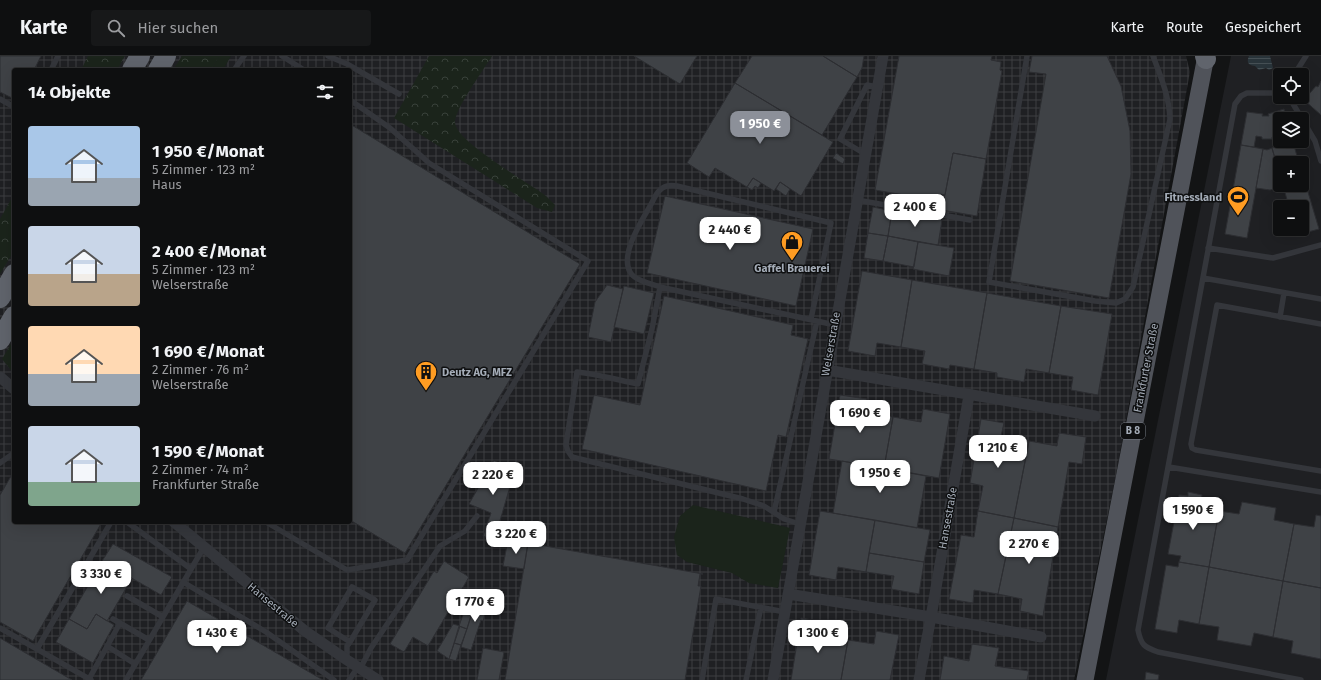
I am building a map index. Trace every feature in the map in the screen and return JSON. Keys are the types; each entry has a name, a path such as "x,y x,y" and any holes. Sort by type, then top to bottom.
{"highway":[{"path":"133,68 140,56"},
{"path":"159,68 166,56"},
{"path":"0,298 12,277"},
{"path":"1,339 12,320"}],"main road":[{"name":"Frankfurter Straße","path":"1085,680 1206,57"}],"street":[{"name":"Welserstraße","path":"773,680 882,56"},
{"path":"827,370 1095,416"},
{"path":"0,377 12,386"},
{"name":"Hansestraße","path":"919,680 969,394"},
{"name":"Hansestraße","path":"176,524 305,631 378,680"},
{"path":"788,594 931,617 1041,637"}],"lane":[{"path":"52,68 58,56"},
{"path":"235,68 244,56"},
{"path":"282,56 301,68"},
{"path":"328,56 346,64 399,94"},
{"path":"1027,56 989,282 1095,301 1116,303 1125,298 1133,287 1170,119 1169,104 1153,56"},
{"path":"1298,68 1306,56"},
{"path":"865,154 840,139 867,85 877,87"},
{"path":"1273,93 1247,94 1241,96 1235,104 1138,630 1140,641 1149,648 1158,652 1301,680"},
{"path":"0,99 12,106"},
{"path":"269,524 348,570 408,560 588,261 429,163 390,128 352,101"},
{"path":"1294,104 1315,141 1321,161"},
{"path":"774,512 814,320 831,223 677,186 668,185 659,190 634,235 627,256 627,265 631,273 638,279 660,287 814,320 835,325"},
{"path":"857,200 970,220"},
{"path":"1208,248 1273,258 1321,245"},
{"path":"1203,278 1321,299"},
{"path":"660,287 652,329 638,384 590,373 577,372 566,445 568,451 572,457 743,499 764,506 784,519 800,524"},
{"path":"1280,317 1284,293"},
{"path":"1321,324 1217,305 1191,444 1192,448 1196,450 1321,471"},
{"path":"0,463 12,456"},
{"path":"1169,467 1321,492"},
{"path":"349,680 359,668 440,546 465,531 477,516"},
{"path":"36,649 109,524"},
{"path":"130,524 191,569"},
{"path":"126,680 204,547"},
{"path":"183,582 266,632 334,680"},
{"path":"347,660 347,646 350,642 375,600 352,586 328,628 350,642"},
{"path":"127,596 163,617"},
{"path":"702,680 716,599 785,612"},
{"path":"746,680 761,607"},
{"path":"113,619 149,640"},
{"path":"0,628 90,679 120,623"},
{"path":"107,646 135,664"}],"shaded area":[{"path":"0,56 1186,56 1190,72 1115,480 1074,680 0,680"},
{"path":"1231,56 1321,56 1321,680 1106,680"},
{"path":"1249,56 1270,56 1273,68 1269,70 1266,68 1259,70 1255,66 1251,65 1248,60"}],"green space":[{"path":"88,56 125,56 118,68 82,68"},
{"path":"182,56 219,56 212,68 174,68"},
{"path":"219,56 231,56 224,68 212,68"},
{"path":"429,56 492,56 470,89 456,116 455,122 458,130 479,151 546,196 555,205 552,212 537,208 394,118"},
{"path":"12,198 12,254 0,274 0,219"},
{"path":"12,342 12,372 2,359"},
{"path":"693,505 790,528 778,588 749,583 732,573 687,562 677,555 674,537 680,516"}],"building":[{"path":"0,56 41,56 35,68 12,68 12,98 0,92"},
{"path":"634,56 697,56 680,84"},
{"path":"752,56 823,56 857,77 822,135 735,83"},
{"path":"823,56 864,56 862,68 857,77"},
{"path":"899,56 992,56 991,60 1001,62 1000,70 1002,71 986,159 953,153 945,195 940,194 939,201 875,190"},
{"path":"1032,56 1107,56 1121,86 1130,131 1131,174 1109,298 1010,281 1046,74 1029,72"},
{"path":"1321,81 1321,115 1309,104 1309,94 1316,86 1318,87"},
{"path":"735,83 833,142 801,196 780,182 774,191 753,178 747,187 715,168 709,177 687,163"},
{"path":"1284,109 1285,112 1274,112"},
{"path":"1247,112 1263,114 1262,116 1269,116 1268,114 1273,112 1272,139 1262,139 1262,137 1256,136 1254,147 1241,145"},
{"name":"Deutz AG, MFZ","path":"352,125 580,264 405,553 352,521"},
{"path":"1241,145 1263,149 1247,238 1225,234"},
{"path":"1272,148 1295,148 1297,156 1274,156"},
{"path":"1272,148 1274,156 1273,156 1273,189 1270,190 1256,188 1263,149 1267,150"},
{"path":"836,153 845,159 843,164 833,158"},
{"path":"953,153 986,159 977,216 942,210"},
{"path":"753,178 761,183 758,188 755,186 752,190 747,187"},
{"path":"780,182 790,189 786,196 776,189"},
{"path":"1285,192 1308,192 1319,229 1309,232 1309,200 1287,200"},
{"path":"665,196 813,229 796,306 647,273"},
{"path":"873,207 892,211 888,236 868,233"},
{"path":"892,211 942,220 938,245 888,236"},
{"path":"868,233 888,236 883,261 864,258"},
{"path":"888,236 918,242 914,267 883,261"},
{"path":"918,242 954,248 949,276 913,269"},
{"path":"862,271 912,280 901,347 877,343 875,356 848,351"},
{"path":"912,280 987,293 974,369 950,365 949,369 922,364 925,351 901,347"},
{"path":"607,285 623,289 611,342 588,337 595,302"},
{"path":"624,286 654,293 644,334 614,327"},
{"path":"987,293 1061,306 1049,373 1026,369 1024,382 997,377 997,373 974,369"},
{"path":"664,296 793,325 791,335 808,339 786,437 778,435 766,491 582,449 594,395 640,405"},
{"path":"1061,306 1112,314 1098,395 1071,390 1073,377 1049,373"},
{"path":"840,395 867,399 865,412 893,417 884,468 829,459"},
{"path":"923,409 950,414 939,478 884,468 893,417 921,422"},
{"path":"981,419 1004,423 1001,436 1029,441 1014,518 978,511 983,486 970,483"},
{"path":"1059,433 1086,437 1082,464 1069,462 1058,527 1014,518 1029,441 1057,446"},
{"path":"494,460 514,473 494,541 483,536 491,513 469,504"},
{"path":"842,461 926,476 917,528 833,513"},
{"path":"12,474 12,524 101,524 33,641 0,622 0,495"},
{"path":"1188,492 1202,495 1200,507 1219,511 1209,567 1179,562 1181,556 1168,554 1179,495 1188,496"},
{"path":"1242,502 1276,508 1274,520 1294,524 1283,581 1209,567 1219,511 1239,514"},
{"path":"820,511 875,520 866,572 838,567 836,580 809,575"},
{"path":"978,511 1014,518 998,594 974,590 973,603 949,599 961,535 974,537"},
{"path":"1316,515 1321,516 1321,588 1283,581 1294,524 1314,527"},
{"path":"1014,518 1058,527 1043,616 1020,611 1022,599 998,594"},
{"path":"875,520 930,530 924,562 869,553"},
{"path":"508,540 528,543 524,569 503,566"},
{"path":"528,543 703,574 700,574 698,586 701,586 685,680 505,680"},
{"path":"113,544 172,577 161,595 102,561"},
{"path":"869,553 924,562 919,594 891,589 894,576 866,572"},
{"path":"102,561 132,578 107,621 96,614 87,629 69,619"},
{"path":"444,561 469,577 428,646 413,637 404,652 390,644 434,571 437,573"},
{"path":"1179,562 1209,567 1199,624 1179,620 1177,633 1155,629 1166,565 1178,567"},
{"path":"1209,567 1283,581 1273,637 1254,633 1251,646 1217,640 1219,627 1199,624"},
{"path":"1283,581 1321,588 1321,659 1291,653 1293,641 1273,637"},
{"path":"478,593 488,596 487,600 477,597"},
{"path":"470,595 477,597 467,629 459,626"},
{"path":"477,597 489,601 483,621 481,620 471,650 461,647"},
{"path":"187,601 323,680 141,680"},
{"path":"96,614 114,625 93,663 56,642 69,619 87,629"},
{"path":"801,618 824,622 822,635 848,640 841,680 791,680"},
{"path":"453,624 460,626 449,659 437,651"},
{"path":"459,626 467,629 461,645 454,643"},
{"path":"876,631 899,635 890,680 841,680 848,640 874,644"},
{"path":"0,638 72,680 0,680"},
{"path":"454,643 461,645 456,661 449,659"},
{"path":"972,644 999,648 995,666 1029,671 1027,680 940,680 944,656 969,661"},
{"path":"483,648 504,652 499,680 477,680"},
{"path":"1146,672 1159,675 1158,680 1145,680"}],"place":[{"name":"Fitnessland","path":"1238,216"},
{"name":"Gaffel Brauerei","path":"792,262"},
{"name":"Deutz AG, MFZ","path":"426,392"}]}
